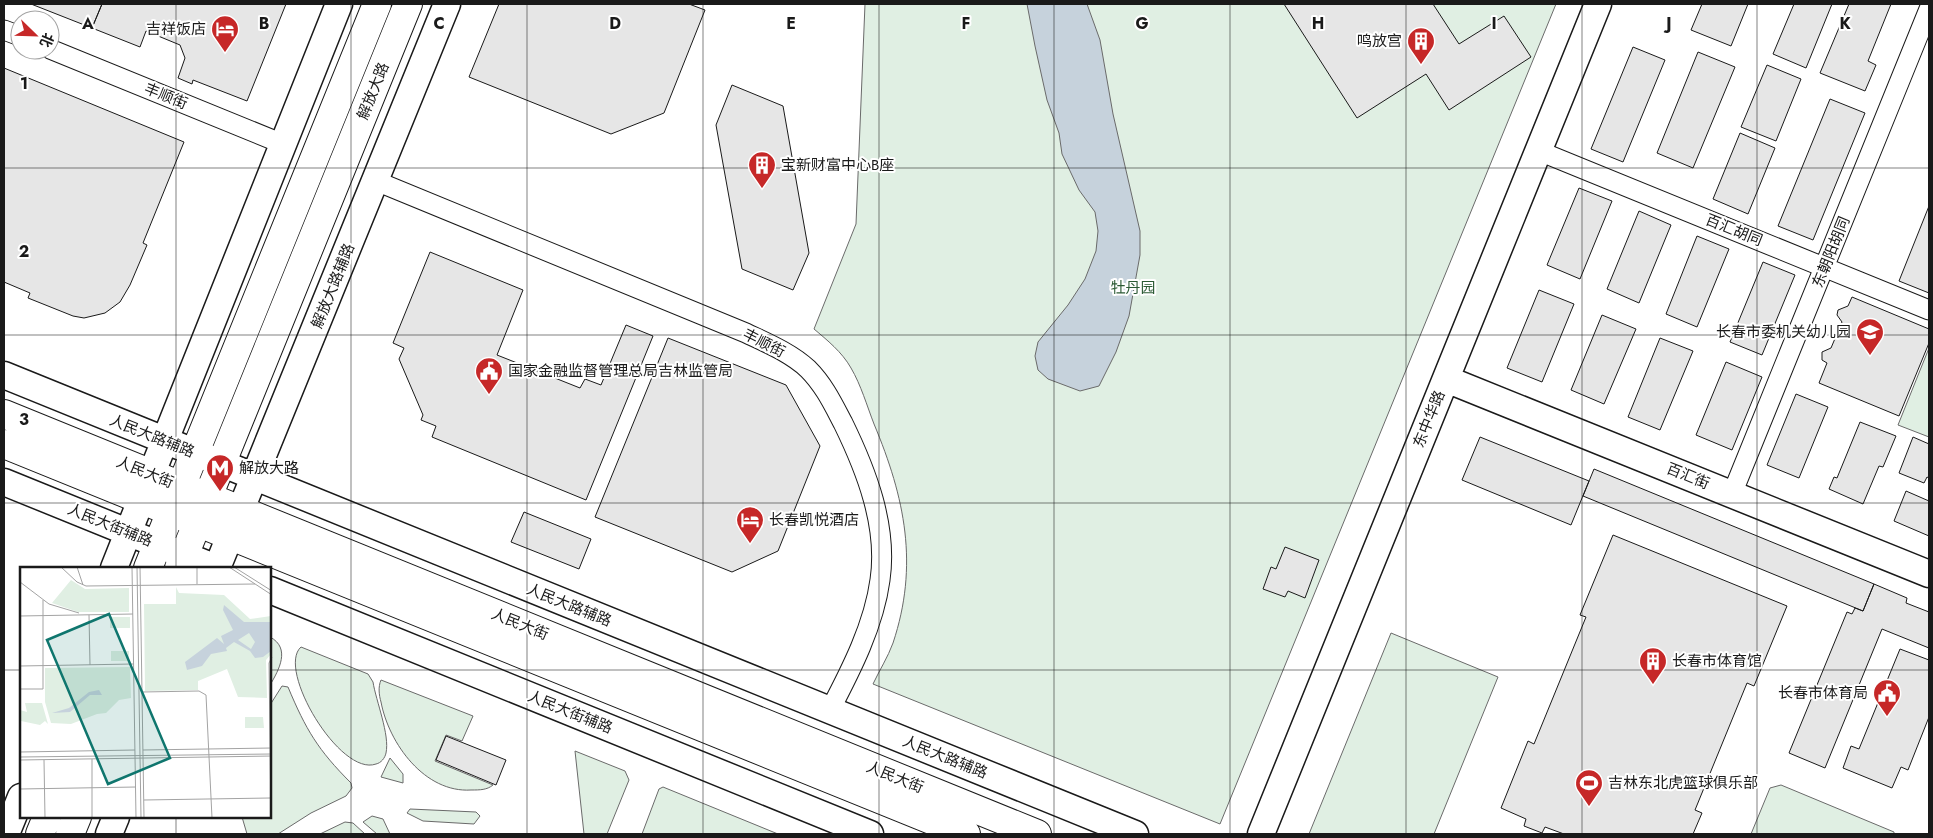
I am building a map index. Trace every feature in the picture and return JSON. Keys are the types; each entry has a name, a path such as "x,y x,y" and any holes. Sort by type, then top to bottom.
{"main road":[{"name":"解放大路","path":"153,556 377,4"},
{"name":"解放大路","path":"181,562 408,4"},
{"name":"人民大街","path":"4,414 1037,834"},
{"name":"人民大街","path":"4,444 966,834"},
{"path":"40,834 47,818"},
{"path":"70,834 78,818"}],"street":[{"path":"114,567 339,4"},
{"name":"解放大路辅路","path":"216,567 447,4"},
{"name":"东中华路","path":"1261,834 1598,4"},
{"name":"东朝阳胡同","path":"1732,494 1929,9"},
{"name":"丰顺街","path":"60,53 283,144"},
{"name":"百汇胡同","path":"1539,150 1929,310"},
{"name":"丰顺街","path":"376,181 746,333 782,351 808,369 826,389 861,461 875,506 882,545 880,580 873,610 861,645 830,710"},
{"name":"人民大路辅路","path":"4,376 1135,834"},
{"name":"百汇街","path":"1446,379 1929,574"},
{"name":"人民大街辅路","path":"4,482 128,532 153,556 210,567"},
{"name":"人民大街辅路","path":"271,590 870,834"},
{"path":"6,834 20,799"},
{"path":"109,834 116,818"}],"green space":[{"name":"牡丹园","path":"865,4 1556,4 1220,824 873,684 893,643 901,614 907,559 905,532 894,478 861,388 847,362 814,329 856,224"},
{"path":"1929,348 1929,437 1898,425"},
{"path":"1391,633 1498,677 1434,834 1309,834"},
{"path":"271,638 280,647 282,653 277,673 271,683"},
{"path":"301,647 368,674 373,682 386,737 386,753 380,763 361,764 346,754 330,738 316,719 304,697 297,676 296,659"},
{"path":"381,680 473,716 462,741 446,735 435,761 493,785 480,790 454,789 424,775 401,749 392,734 380,699 379,685"},
{"path":"282,686 288,687 307,728 321,749 351,783 352,788 346,796 311,813 278,834 247,834 242,818 271,818 271,703"},
{"path":"575,751 625,771 629,780 607,834 584,834"},
{"path":"390,758 403,774 403,783 381,777"},
{"path":"1781,785 1894,832 1894,834 1751,834 1770,788"},
{"path":"663,787 778,834 642,834 659,789"},
{"path":"410,809 476,812 480,816 474,824 423,821 407,813"},
{"path":"372,816 383,819 390,834 377,834 363,822"},
{"path":"345,822 353,823 365,834 320,834"}],"shaded area":[{"path":"1027,4 1087,4 1100,40 1113,114 1140,231 1140,255 1129,316 1116,352 1099,386 1080,391 1048,379 1038,370 1035,356 1038,342 1068,305 1085,279 1096,251 1098,231 1095,212 1079,190 1062,154 1059,133 1047,100"}],"building":[{"path":"31,4 102,4 92,28 60,15 60,10 46,10"},
{"name":"吉祥饭店","path":"102,4 286,4 247,101 193,80 192,84 178,78 185,58 180,45 146,31 140,47 92,28"},
{"path":"499,4 689,4 705,10 664,113 611,134 469,77"},
{"name":"鸣放宫","path":"1284,4 1433,4 1459,44 1504,16 1531,57 1449,110 1426,74 1357,118"},
{"path":"1702,4 1748,4 1731,46 1691,30"},
{"path":"1794,4 1832,4 1806,68 1773,54"},
{"path":"1849,4 1891,4 1868,61 1876,65 1865,91 1820,73"},
{"path":"1633,47 1665,60 1623,162 1591,149"},
{"path":"1698,52 1735,67 1693,168 1657,153"},
{"path":"1767,65 1801,79 1776,141 1741,127"},
{"path":"4,68 184,142 143,243 147,245 130,285 120,302 105,313 84,318 73,316 28,298 30,293 4,282"},
{"name":"宝新财富中心B座","path":"732,85 783,106 809,253 793,290 742,269 716,125"},
{"path":"1830,99 1865,113 1813,240 1778,226"},
{"path":"1740,133 1775,148 1748,214 1713,199"},
{"path":"1579,188 1612,201 1580,279 1547,265"},
{"path":"1929,206 1929,293 1899,281"},
{"path":"1639,211 1671,225 1639,303 1607,289"},
{"path":"1697,236 1729,249 1697,327 1666,314"},
{"path":"430,252 523,290 497,355 580,388 585,379 601,385 626,325 653,336 586,500 432,437 436,426 421,420 423,415 399,359 404,348 393,343"},
{"path":"1763,262 1795,275 1762,355 1730,342"},
{"path":"1539,290 1574,304 1542,382 1507,368"},
{"name":"长春市委机关幼儿园","path":"1852,297 1929,329 1929,343 1899,416 1819,383 1827,363 1822,360 1822,352 1831,348 1842,322 1837,315 1838,310 1848,306"},
{"path":"1602,315 1636,329 1604,404 1571,390"},
{"path":"668,338 786,385 820,446 778,551 732,572 595,517"},
{"path":"1660,338 1693,351 1660,430 1628,417"},
{"path":"1726,362 1762,377 1732,450 1696,435"},
{"path":"1796,394 1828,407 1799,478 1767,465"},
{"path":"1860,422 1896,436 1883,467 1879,466 1863,504 1829,489 1834,477 1837,478"},
{"path":"1480,437 1589,481 1571,525 1462,480"},
{"path":"1913,437 1929,444 1929,478 1927,477 1924,483 1899,473"},
{"path":"1594,469 1874,584 1863,611 1583,496"},
{"path":"1906,491 1929,501 1929,536 1894,521"},
{"path":"524,512 591,539 579,569 511,542"},
{"name":"长春市体育馆","path":"1613,535 1787,606 1754,686 1747,683 1695,810 1702,813 1693,834 1564,834 1545,827 1542,833 1524,826 1526,819 1501,808 1528,741 1534,744 1586,617 1580,615"},
{"path":"1285,547 1319,560 1305,598 1288,591 1285,597 1263,589 1271,567 1276,569"},
{"path":"1874,584 1907,598 1906,603 1929,612 1929,648 1882,629 1825,768 1789,753 1847,612 1852,614 1855,608 1863,611"},
{"path":"1900,649 1929,660 1929,717 1908,770 1901,767 1892,788 1843,768 1851,746 1859,749"},
{"path":"446,736 506,760 496,785 436,760"}],"place":[{"name":"吉祥饭店","path":"225,53"},
{"name":"鸣放宫","path":"1421,65"},
{"name":"宝新财富中心B座","path":"762,189"},
{"name":"长春市委机关幼儿园","path":"1870,356"},
{"name":"国家金融监督管理总局吉林监管局","path":"489,395"},
{"name":"解放大路","path":"220,492"},
{"name":"长春凯悦酒店","path":"750,544"},
{"name":"长春市体育馆","path":"1653,685"},
{"name":"长春市体育局","path":"1887,717"},
{"name":"吉林东北虎篮球俱乐部","path":"1589,807"}]}
